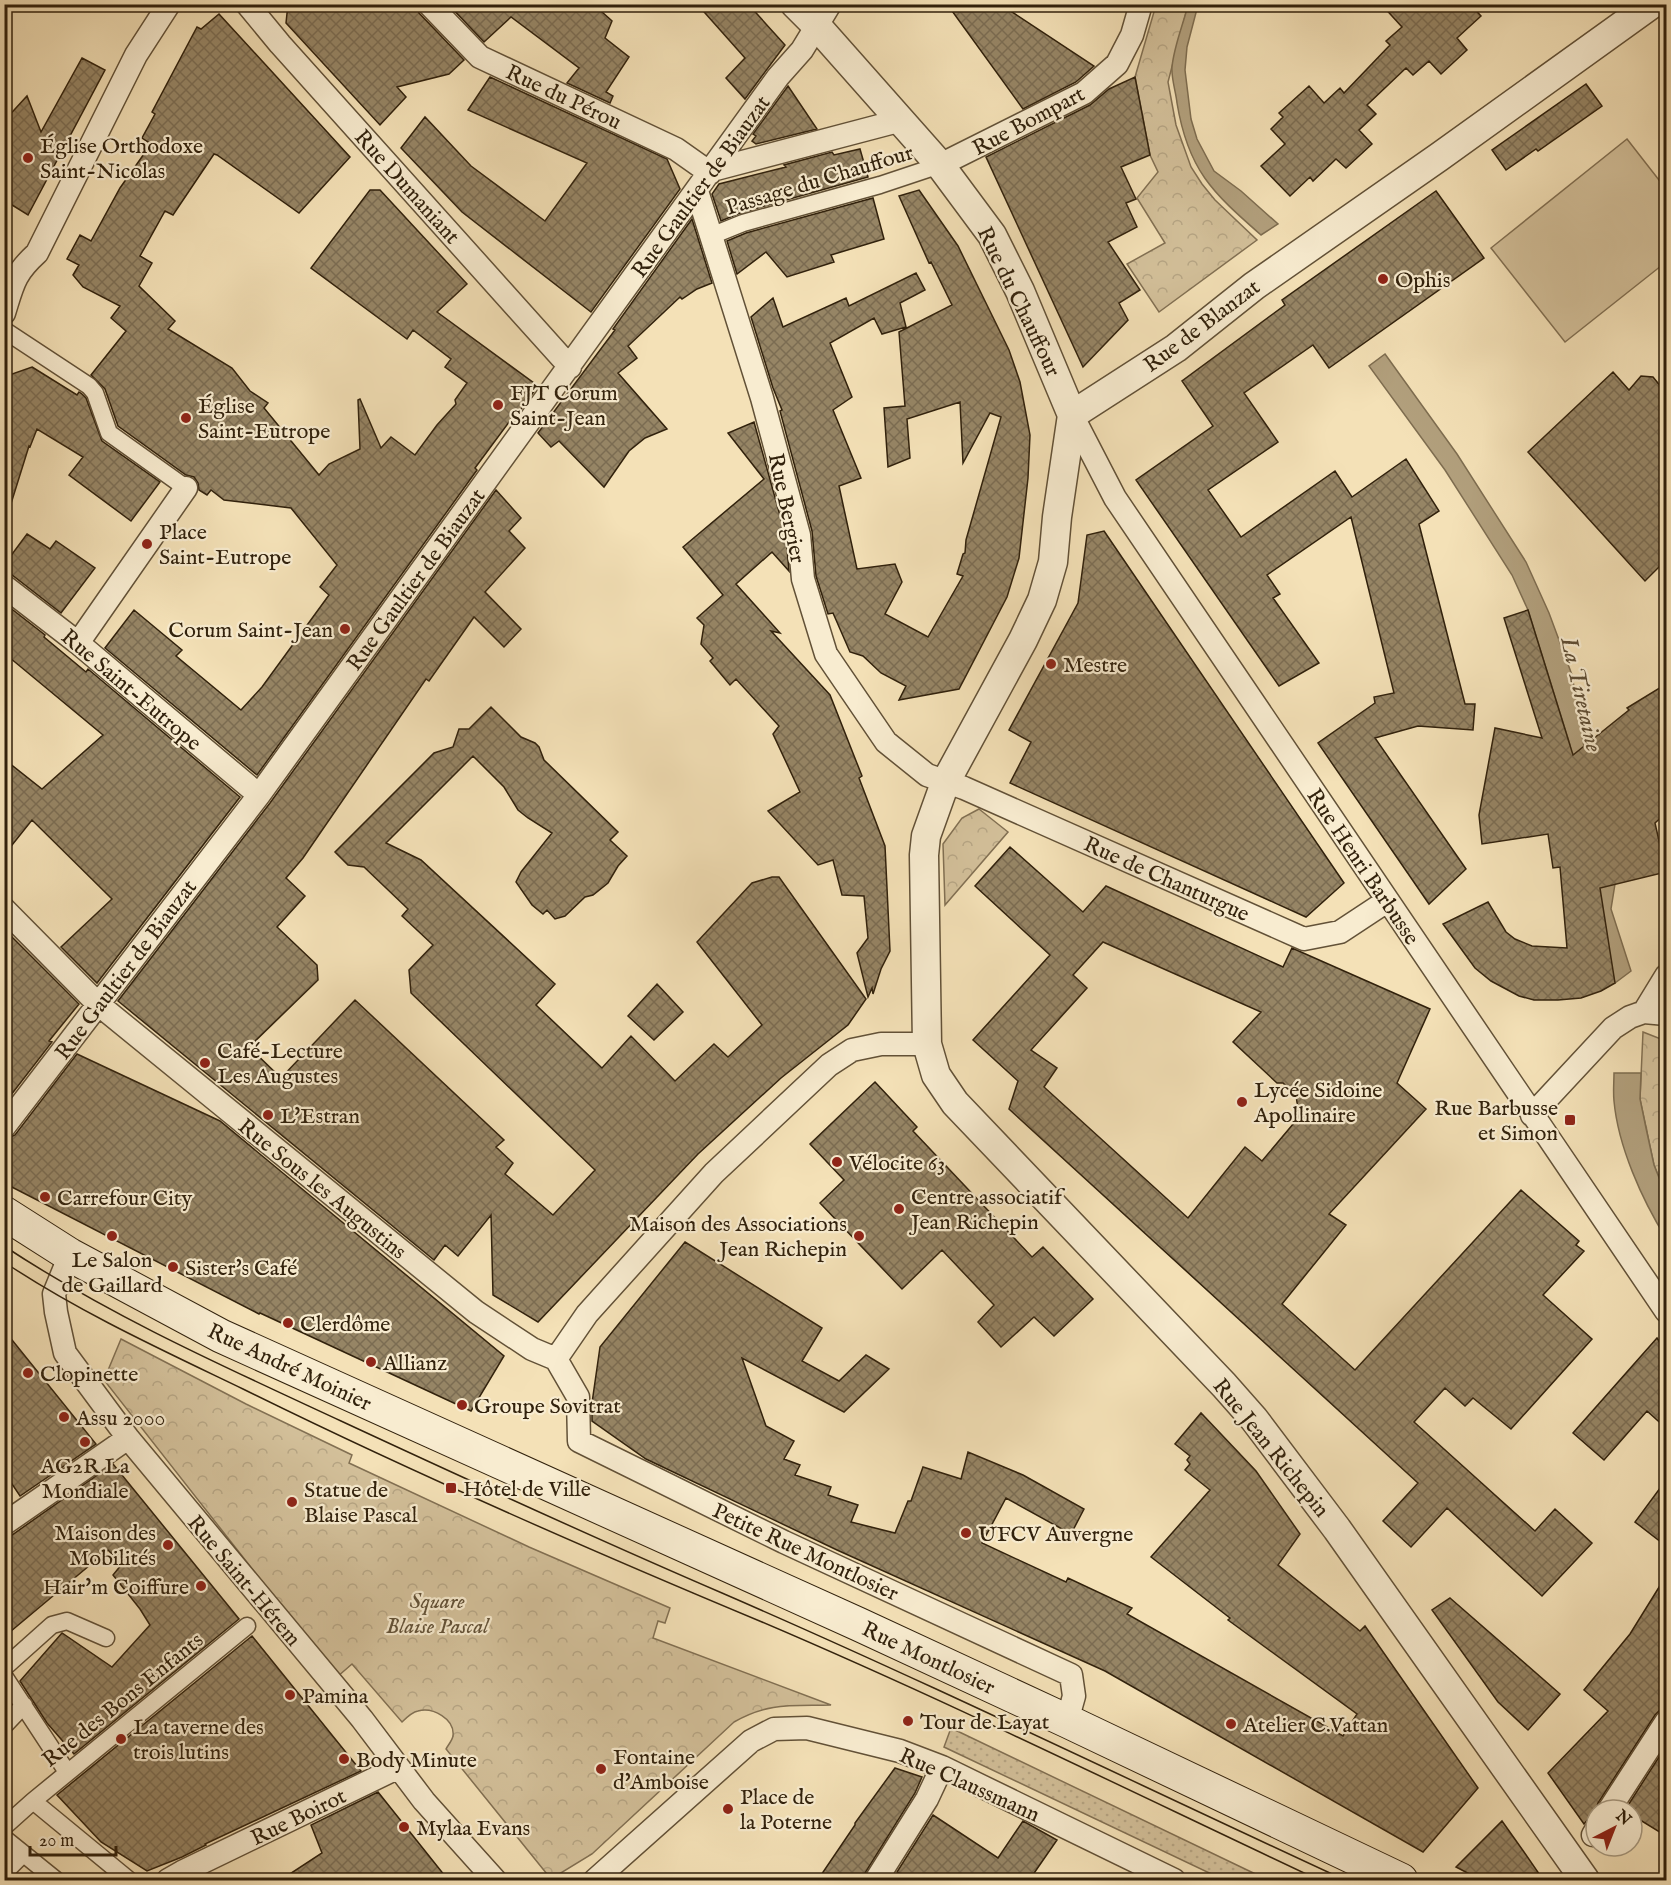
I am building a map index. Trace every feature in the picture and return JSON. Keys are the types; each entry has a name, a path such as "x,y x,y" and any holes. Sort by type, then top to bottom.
{"main road":[{"name":"Rue André Moinier","path":"4,1214 70,1255 221,1336 585,1501"},
{"name":"Rue Montlosier","path":"585,1501 858,1623 1067,1720 1401,1881"}],"street":[{"path":"4,313 9,281 37,253 136,55 169,4"},
{"name":"Rue Dumaniant","path":"247,4 295,61 570,367"},
{"name":"Rue du Pérou","path":"429,4 480,57 676,149 711,171"},
{"name":"Rue du Chauffour","path":"795,4 823,15 992,235 1020,291 1072,415"},
{"name":"Rue Bompart","path":"940,165 1084,93 1117,64 1132,35 1141,4"},
{"name":"Rue de Blanzat","path":"1072,415 1176,348 1254,286 1652,4"},
{"name":"Rue Gaultier de Biauzat","path":"4,1127 259,795 778,77 802,50 823,15"},
{"path":"711,171 902,120"},
{"name":"Passage du Chauffour","path":"711,236 743,223 880,185 940,165"},
{"name":"Rue Bergier","path":"697,191 762,398 799,535 803,579 826,654 886,742 927,775 945,783"},
{"path":"4,330 89,386 95,393 109,433 186,488 78,643"},
{"path":"945,783 1023,640 1042,600 1053,562 1058,507 1072,415"},
{"name":"Rue Henri Barbusse","path":"1072,415 1115,498 1666,1311"},
{"name":"Rue Saint-Eutrope","path":"4,586 78,643 259,795"},
{"name":"Rue de Chanturgue","path":"945,783 964,788 1305,939 1340,932 1387,902"},
{"name":"Rue Jean Richepin","path":"945,783 926,836 924,855 927,1044 936,1075 955,1103 1254,1419 1344,1538 1585,1881"},
{"name":"Rue Sous les Augustins","path":"4,909 98,1004 476,1312 532,1349 556,1359"},
{"path":"1644,1012 1666,976"},
{"path":"1532,1115 1613,1028 1630,1017 1644,1012 1666,1014"},
{"path":"556,1359 587,1314 714,1173 829,1065 852,1050 881,1044 927,1044"},
{"name":"Rue Saint-Hérem","path":"70,1255 54,1294 65,1353 128,1438 362,1719 424,1801 495,1881"},
{"name":"Petite Rue Montlosier","path":"556,1359 578,1397 579,1441 784,1542 1071,1675 1074,1696 1067,1720"},
{"path":"4,1524 128,1438"},
{"path":"4,1668 52,1625 67,1621 106,1638"},
{"name":"Rue des Bons Enfants","path":"4,1827 36,1804 74,1766 247,1626"},
{"path":"4,1676 24,1705 74,1766"},
{"path":"4,1726 24,1705"},
{"path":"1617,1798 1666,1722"},
{"name":"Rue Claussmann","path":"596,1881 751,1741 774,1730 807,1728 900,1751 942,1767 1174,1881"},
{"path":"885,1877 942,1767"},
{"name":"Rue Boirot","path":"168,1881 182,1872 397,1768"},
{"path":"36,1804 129,1881"},
{"path":"5,1839 56,1881"},
{"path":"4,1873 23,1854"}],"green space":[{"path":"1156,5 1188,5 1168,82 1176,125 1191,167 1215,200 1257,240 1159,312 1127,264 1165,243 1137,198 1158,172 1150,155 1135,77"},
{"path":"1627,139 1666,189 1666,262 1565,342 1491,248"},
{"path":"979,809 1008,832 945,905 943,844 962,818"},
{"path":"1643,1032 1666,1041 1666,1195 1654,1165 1640,1099"},
{"name":"Square Blaise Pascal","path":"121,1339 246,1404 352,1455 349,1463 529,1547 670,1608 665,1623 658,1621 653,1638 831,1705 781,1706 758,1711 734,1722 592,1854 551,1879 446,1749 453,1736 453,1730 447,1720 436,1713 424,1710 409,1715 402,1722 352,1664 337,1677 104,1380"},
{"path":"951,1728 1268,1880 1224,1880 944,1747"}],"shaded area":[{"path":"1188,5 1198,5 1187,47 1185,70 1191,119 1197,139 1214,171 1241,191 1278,224 1261,235 1216,192 1195,163 1188,146 1172,71 1173,59"},
{"path":"1385,354 1457,454 1526,562 1549,613 1572,675 1584,747 1615,884 1611,909 1631,971 1615,983 1591,884 1570,745 1528,610 1512,575 1445,470 1369,366"},
{"path":"1614,1073 1641,1073 1640,1099 1654,1165 1666,1195 1666,1238 1640,1190 1620,1136 1614,1097"}],"building":[{"path":"288,4 416,4 419,13 464,60 449,74 397,87 406,97 380,125 286,23"},
{"path":"448,4 593,4 612,21 605,38 629,57 606,92 613,96 610,103 567,83 579,68 511,17 484,42"},
{"path":"697,4 748,4 785,45 745,99 726,78 745,58"},
{"path":"947,4 1000,4 1094,66 1076,82 1023,109"},
{"path":"1381,4 1470,4 1481,16 1457,38 1467,50 1441,74 1429,61 1413,75 1406,68 1367,105 1376,114 1359,130 1372,144 1346,168 1336,159 1313,181 1310,177 1290,196 1261,166 1285,144 1271,129 1283,117 1279,113 1309,86 1324,103 1340,88 1344,93 1390,45 1386,41 1402,27"},
{"path":"219,14 350,157 299,213 214,154 173,215 165,211 140,256 152,263 139,286 175,321 168,329 232,368 250,391 268,403 264,408 319,475 329,464 360,449 358,400 360,399 381,448 391,437 415,455 456,404 455,400 467,383 445,367 451,359 413,330 407,339 311,268 370,190 380,190 467,284 437,312 538,386 475,468 477,470 257,775 105,648 134,610 182,650 176,656 241,710 262,687 329,595 320,587 337,565 291,508 224,500 211,490 207,495 199,490 194,477 186,475 118,426 105,389 91,375 126,331 111,318 120,306 83,287 73,275 79,265 67,259 80,235 91,241 120,188 151,144 142,138 155,114 152,112 197,27 201,29"},
{"path":"82,58 105,70 28,215 4,200 4,121 27,96 41,132"},
{"path":"490,77 667,159 680,189 591,312 462,212 401,148 425,117 471,166 545,221 587,163 468,110"},
{"path":"1135,77 1150,155 1121,167 1136,199 1126,203 1137,227 1108,242 1140,290 1119,303 1128,320 1083,367 986,157 1090,105 1109,89"},
{"path":"1586,84 1602,106 1538,151 1536,149 1506,170 1492,150"},
{"path":"788,86 817,129 756,144 752,141 756,136 753,134"},
{"path":"860,149 868,177 740,213 721,221 712,194 719,184 786,167 784,165 832,152 834,155"},
{"path":"919,190 958,246 1009,350 1020,382 1030,435 1028,478 1019,558 1007,597 959,689 899,700 906,686 881,673 863,656 850,652 833,613 828,614 816,576 812,531 780,411 782,410 751,317 773,298 783,327 846,298 849,306 916,273 925,290 900,303 906,327 882,334 874,318 830,343 852,397 833,410 861,478 839,486 857,569 895,564 902,582 885,614 928,637 963,576 957,574 965,553 966,540 1001,417 990,413 963,463 960,402 907,419 910,458 888,467 884,408 905,406 899,332 952,305 931,262 929,263 899,196"},
{"path":"1436,191 1484,258 1329,368 1313,345 1244,393 1278,442 1208,490 1241,537 1335,471 1352,497 1406,459 1439,511 1419,524 1465,704 1475,704 1473,730 1418,726 1375,738 1466,869 1429,904 1318,743 1375,703 1374,697 1394,693 1351,517 1267,575 1280,594 1273,598 1319,663 1279,686 1136,480 1213,426 1182,381 1285,305 1282,300"},
{"path":"873,198 884,239 831,255 834,262 787,277 766,252 737,274 727,241 746,233"},
{"path":"692,219 712,283 682,299 680,297 628,346 637,358 618,373 667,429 645,438 629,451 604,487 559,441 551,447 538,433 615,330 613,329"},
{"path":"32,367 77,395 79,392 82,394 86,398 102,441 160,482 131,521 69,475 83,457 37,429 29,446 10,507 4,506 4,394 12,374"},
{"path":"1613,372 1629,390 1641,376 1653,377 1666,393 1666,560 1645,581 1528,452"},
{"path":"754,422 786,537 789,571 772,552 736,584 780,633 771,631 830,695 862,776 859,778 885,846 890,951 873,994 872,988 868,997 857,953 868,938 864,896 842,895 833,860 818,865 768,811 800,792 773,734 779,726 736,679 730,685 710,661 713,658 701,644 704,625 697,618 723,595 683,547 764,479 728,433"},
{"path":"496,490 521,518 509,531 525,548 485,592 521,629 504,647 474,617 429,681 426,679 303,858 286,878 305,896 277,927 317,965 318,980 249,1047 281,1078 355,1000 504,1140 496,1147 513,1163 505,1174 553,1215 595,1170 411,993 409,970 433,945 402,916 408,909 364,867 348,865 335,852 434,753 453,747 459,729 469,729 491,707 521,737 535,743 544,760 618,832 610,840 627,856 608,883 593,895 585,897 565,916 555,919 547,910 543,914 532,905 516,882 521,872 552,833 518,810 504,787 473,756 386,843 421,860 555,984 536,1005 602,1068 631,1036 675,1081 714,1044 728,1057 762,1025 697,942 752,883 772,877 779,877 866,999 848,1025 781,1078 698,1154 538,1322 493,1295 491,1215 458,1256 445,1245 434,1260 118,1001 270,803"},
{"path":"1104,531 1344,883 1306,917 1010,783 1031,742 1009,730 1078,603 1087,535"},
{"path":"27,534 50,549 56,541 95,568 61,613 12,575 4,573 4,565"},
{"path":"4,603 45,635 44,637 86,672 88,669 240,797 97,983 61,947 112,899 32,820 4,855 4,759 42,789 103,735 4,653"},
{"path":"1528,610 1573,755 1629,710 1627,708 1666,684 1666,813 1655,823 1666,872 1600,888 1615,983 1581,998 1534,1000 1519,996 1491,981 1475,968 1443,924 1488,902 1506,932 1515,939 1532,946 1567,948 1560,867 1553,868 1548,834 1482,844 1479,815 1495,728 1542,738 1504,618"},
{"path":"1010,847 1083,912 1106,886 1283,967 1292,948 1430,1009 1397,1083 1426,1109 1329,1214 1346,1225 1282,1304 1355,1370 1521,1190 1579,1241 1576,1245 1584,1251 1543,1295 1592,1339 1511,1429 1473,1398 1465,1406 1445,1388 1414,1422 1535,1531 1555,1509 1592,1543 1542,1596 1447,1508 1411,1547 1383,1521 1418,1483 1009,1109 1018,1081 973,1040 1050,955 975,886","holes":["1103,942 1261,1012 1233,1042 1277,1083 1283,1083 1296,1095 1299,1117 1262,1161 1245,1147 1188,1218 1044,1087 1057,1068 1031,1050 1087,988 1073,975"]},
{"path":"4,929 79,1004 49,1041 52,1042 4,1104"},
{"path":"657,984 683,1012 654,1040 628,1016"},
{"path":"77,1054 220,1121 504,1356 471,1411 259,1314 4,1183 4,1140 15,1135"},
{"path":"875,1082 917,1127 913,1131 1032,1257 1043,1247 1093,1299 1054,1336 1034,1317 1001,1347 978,1322 994,1305 942,1250 902,1289 820,1203 844,1180 810,1144"},
{"path":"685,1242 822,1328 802,1361 839,1381 866,1355 889,1369 844,1412 742,1358 766,1426 794,1441 784,1459 800,1465 795,1475 831,1487 828,1495 858,1505 851,1522 895,1533 908,1501 911,1501 923,1467 961,1479 968,1452 1023,1475 1084,1509 1071,1534 1006,1498 982,1543 1066,1582 1068,1578 1132,1608 1127,1614 1343,1736 1357,1714 1228,1620 1230,1618 1151,1557 1210,1490 1185,1470 1190,1464 1187,1460 1190,1456 1175,1444 1201,1413 1256,1471 1300,1534 1278,1565 1360,1631 1365,1626 1478,1788 1423,1852 1105,1671 837,1550 646,1459 592,1421 592,1403 600,1347"},
{"path":"4,1330 96,1444 20,1496 4,1472"},
{"path":"1657,1338 1666,1352 1666,1428 1647,1411 1604,1460 1573,1433"},
{"path":"113,1464 239,1619 74,1754 47,1723 20,1681 62,1633 112,1667 150,1625 113,1575 122,1564 108,1550 4,1637 4,1537 12,1535"},
{"path":"1666,1480 1666,1546 1635,1522"},
{"path":"1666,1576 1666,1709 1660,1710 1655,1715 1601,1798 1584,1798 1584,1824 1548,1773 1608,1711 1584,1690 1630,1634"},
{"path":"1450,1598 1560,1694 1528,1730 1498,1702 1432,1610"},
{"path":"252,1636 361,1771 182,1857 147,1871 101,1842 57,1795"},
{"path":"1666,1746 1666,1836 1644,1822 1644,1798 1633,1798"},
{"path":"895,1768 922,1777 915,1793 865,1873 863,1881 817,1881 855,1823"},
{"path":"378,1792 449,1881 279,1881 322,1853 311,1825"},
{"path":"933,1815 998,1858 1023,1821 1057,1840 1030,1879 1032,1881 913,1881 897,1872"},
{"path":"1502,1821 1544,1881 1483,1881 1456,1867"}],"tram line":[{"path":"4,1246 127,1318 255,1381 626,1551 879,1663 1345,1880"},
{"path":"4,1262 121,1330 371,1451 566,1538 832,1652 1042,1748 1319,1880"}],"place":[{"name":"Église Orthodoxe Saint-Nicolas","path":"28,158"},
{"name":"Ophis","path":"1383,279"},
{"name":"FJT Corum Saint-Jean","path":"498,405"},
{"name":"Église Saint-Eutrope","path":"186,418"},
{"name":"Place Saint-Eutrope","path":"147,544"},
{"name":"Corum Saint-Jean","path":"345,629"},
{"name":"Mestre","path":"1051,664"},
{"name":"Café-Lecture Les Augustes","path":"205,1063"},
{"name":"Lycée Sidoine Apollinaire","path":"1242,1102"},
{"name":"L'Estran","path":"268,1115"},
{"name":"Rue Barbusse et Simon","path":"1570,1120"},
{"name":"Vélocite 63","path":"837,1162"},
{"name":"Carrefour City","path":"45,1197"},
{"name":"Centre associatif Jean Richepin","path":"899,1209"},
{"name":"Le Salon de Gaillard","path":"112,1236"},
{"name":"Maison des Associations Jean Richepin","path":"859,1236"},
{"name":"Sister's Café","path":"173,1267"},
{"name":"Clerdôme","path":"288,1323"},
{"name":"Allianz","path":"371,1362"},
{"name":"Clopinette","path":"28,1373"},
{"name":"Groupe Sovitrat","path":"462,1405"},
{"name":"Assu 2000","path":"64,1417"},
{"name":"AG2R La Mondiale","path":"85,1442"},
{"name":"Hôtel de Ville","path":"451,1488"},
{"name":"Statue de Blaise Pascal","path":"292,1502"},
{"name":"UFCV Auvergne","path":"966,1533"},
{"name":"Maison des Mobilités","path":"168,1545"},
{"name":"Hair'm Coiffure","path":"201,1586"},
{"name":"Pamina","path":"290,1695"},
{"name":"Tour de Layat","path":"908,1721"},
{"name":"Atelier C.Vattan","path":"1231,1724"},
{"name":"La taverne des trois lutins","path":"121,1739"},
{"name":"Body Minute","path":"344,1759"},
{"name":"Fontaine d'Amboise","path":"601,1769"},
{"name":"Place de la Poterne","path":"728,1809"},
{"name":"Mylaa Evans","path":"404,1827"}],"water label":[{"name":"La Tiretaine","path":"1582,694"}]}
